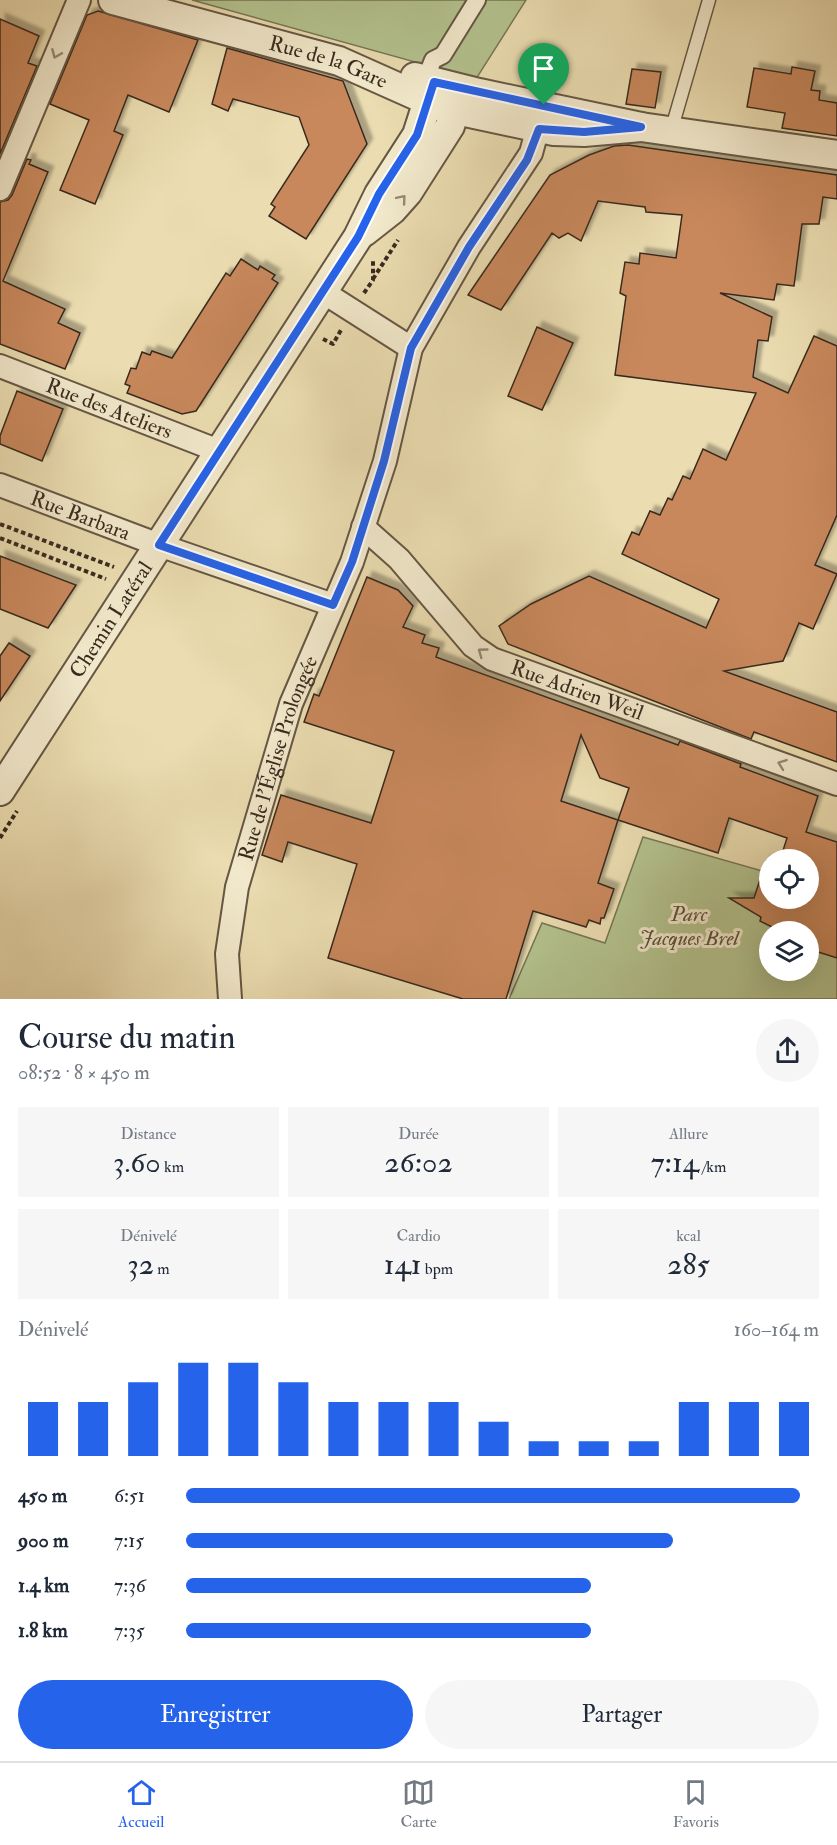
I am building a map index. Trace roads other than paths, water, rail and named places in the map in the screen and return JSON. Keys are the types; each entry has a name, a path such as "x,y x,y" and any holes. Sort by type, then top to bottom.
{"street":[{"path":"0,189 79,0"},
{"name":"Rue de la Gare","path":"113,0 339,61 429,88"},
{"path":"477,0 443,55 433,60 429,88 459,100 541,117 584,132 641,127 837,155"},
{"name":"Chemin Latéral","path":"0,791 358,237 379,194 417,135 429,88"},
{"name":"Chemin Latéral","path":"358,237 392,210 408,192 450,126 459,100"},
{"path":"363,527 388,447 411,348 469,247 527,160 541,117"},
{"path":"323,292 411,348"},
{"name":"Rue des Ateliers","path":"0,366 219,451"},
{"name":"Rue Barbara","path":"0,485 159,545 333,605"},
{"name":"Rue de l'Église Prolongée","path":"230,999 227,954 237,887 291,704 352,562 363,527"},
{"name":"Rue Adrien Weil","path":"363,527 399,559 473,646 492,659 837,784"}],"lane":[{"path":"671,131 709,0"}],"park label":[{"name":"Parc Jacques Brel","path":"689,926"}]}
